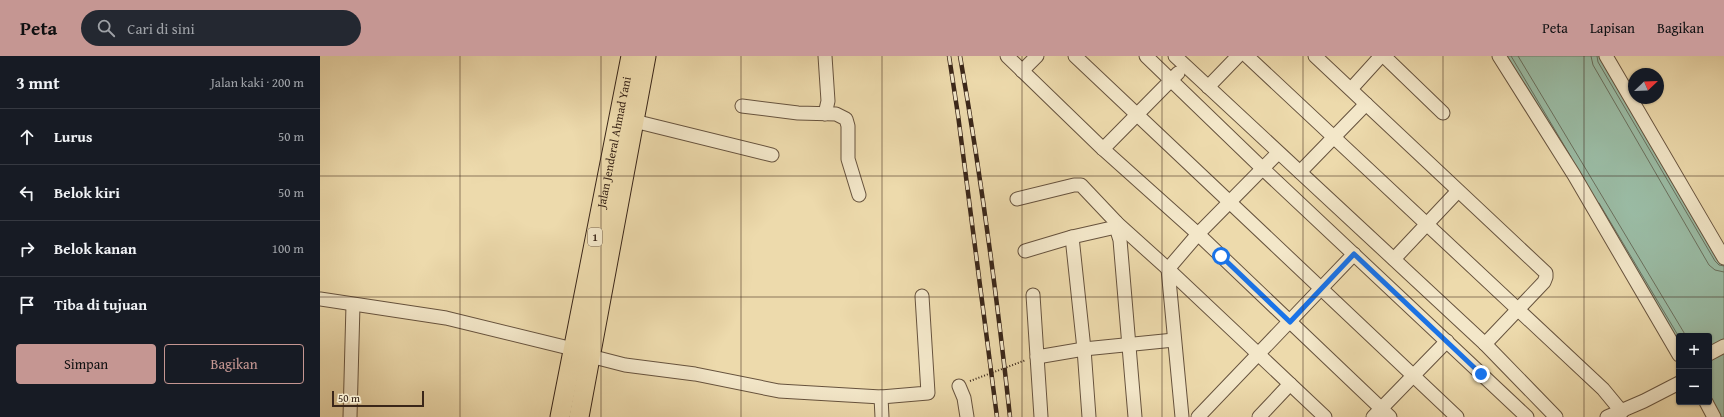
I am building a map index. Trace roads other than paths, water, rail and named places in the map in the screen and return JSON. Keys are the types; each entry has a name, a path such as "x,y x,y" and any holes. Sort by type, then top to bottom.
{"highway":[{"name":"Jalan Jenderal Ahmad Yani","path":"560,417 631,56"},
{"name":"Jalan Jenderal Ahmad Yani","path":"579,417 646,56"}],"street":[{"path":"825,56 828,101 825,114"},
{"path":"1007,56 1104,149 1198,234 1290,322 1381,414 1413,375 1447,341"},
{"path":"1022,71 1036,56"},
{"path":"1075,56 1456,417"},
{"path":"1146,56 1262,168 1527,417"},
{"path":"1175,56 1485,344 1556,417"},
{"path":"1208,87 1238,56"},
{"path":"1247,56 1603,389 1622,412"},
{"path":"1316,56 1546,273 1544,282 1485,344"},
{"path":"1351,88 1383,56 1443,114"},
{"path":"1499,56 1574,175 1676,350"},
{"path":"1606,56 1724,258"},
{"path":"1104,149 1185,66"},
{"path":"1300,172 1366,104"},
{"path":"742,106 798,113 841,116 847,121 848,159 859,195"},
{"path":"634,121 772,156"},
{"path":"1182,417 1168,269 1198,234 1278,153"},
{"path":"1017,199 1074,185 1081,185 1117,225 1168,269 1324,417"},
{"path":"1394,259 1458,191"},
{"path":"1025,251 1117,225"},
{"path":"1117,225 1120,240 1135,417"},
{"path":"1072,237 1084,350 1089,417"},
{"path":"1198,417 1259,355 1354,254"},
{"path":"320,299 446,318 573,349 590,356 625,365 695,374 779,391 881,397 928,393 922,296"},
{"path":"1033,296 1041,417"},
{"path":"350,417 353,305"},
{"path":"1037,357 1129,344 1174,340"},
{"path":"1712,352 1724,346"},
{"path":"1259,417 1290,384"},
{"path":"1607,417 1622,412 1676,385"},
{"path":"959,386 964,398 967,417"},
{"path":"881,397 882,417"},
{"path":"1708,405 1714,417"}],"water":[{"path":"1501,56 1605,56 1628,95 1628,104 1633,104 1724,260 1724,417 1714,417 1710,405 1712,405 1712,333 1676,333 1676,349"}],"railway":[{"path":"949,56 997,417"},
{"path":"960,56 988,236 1010,417"}]}
